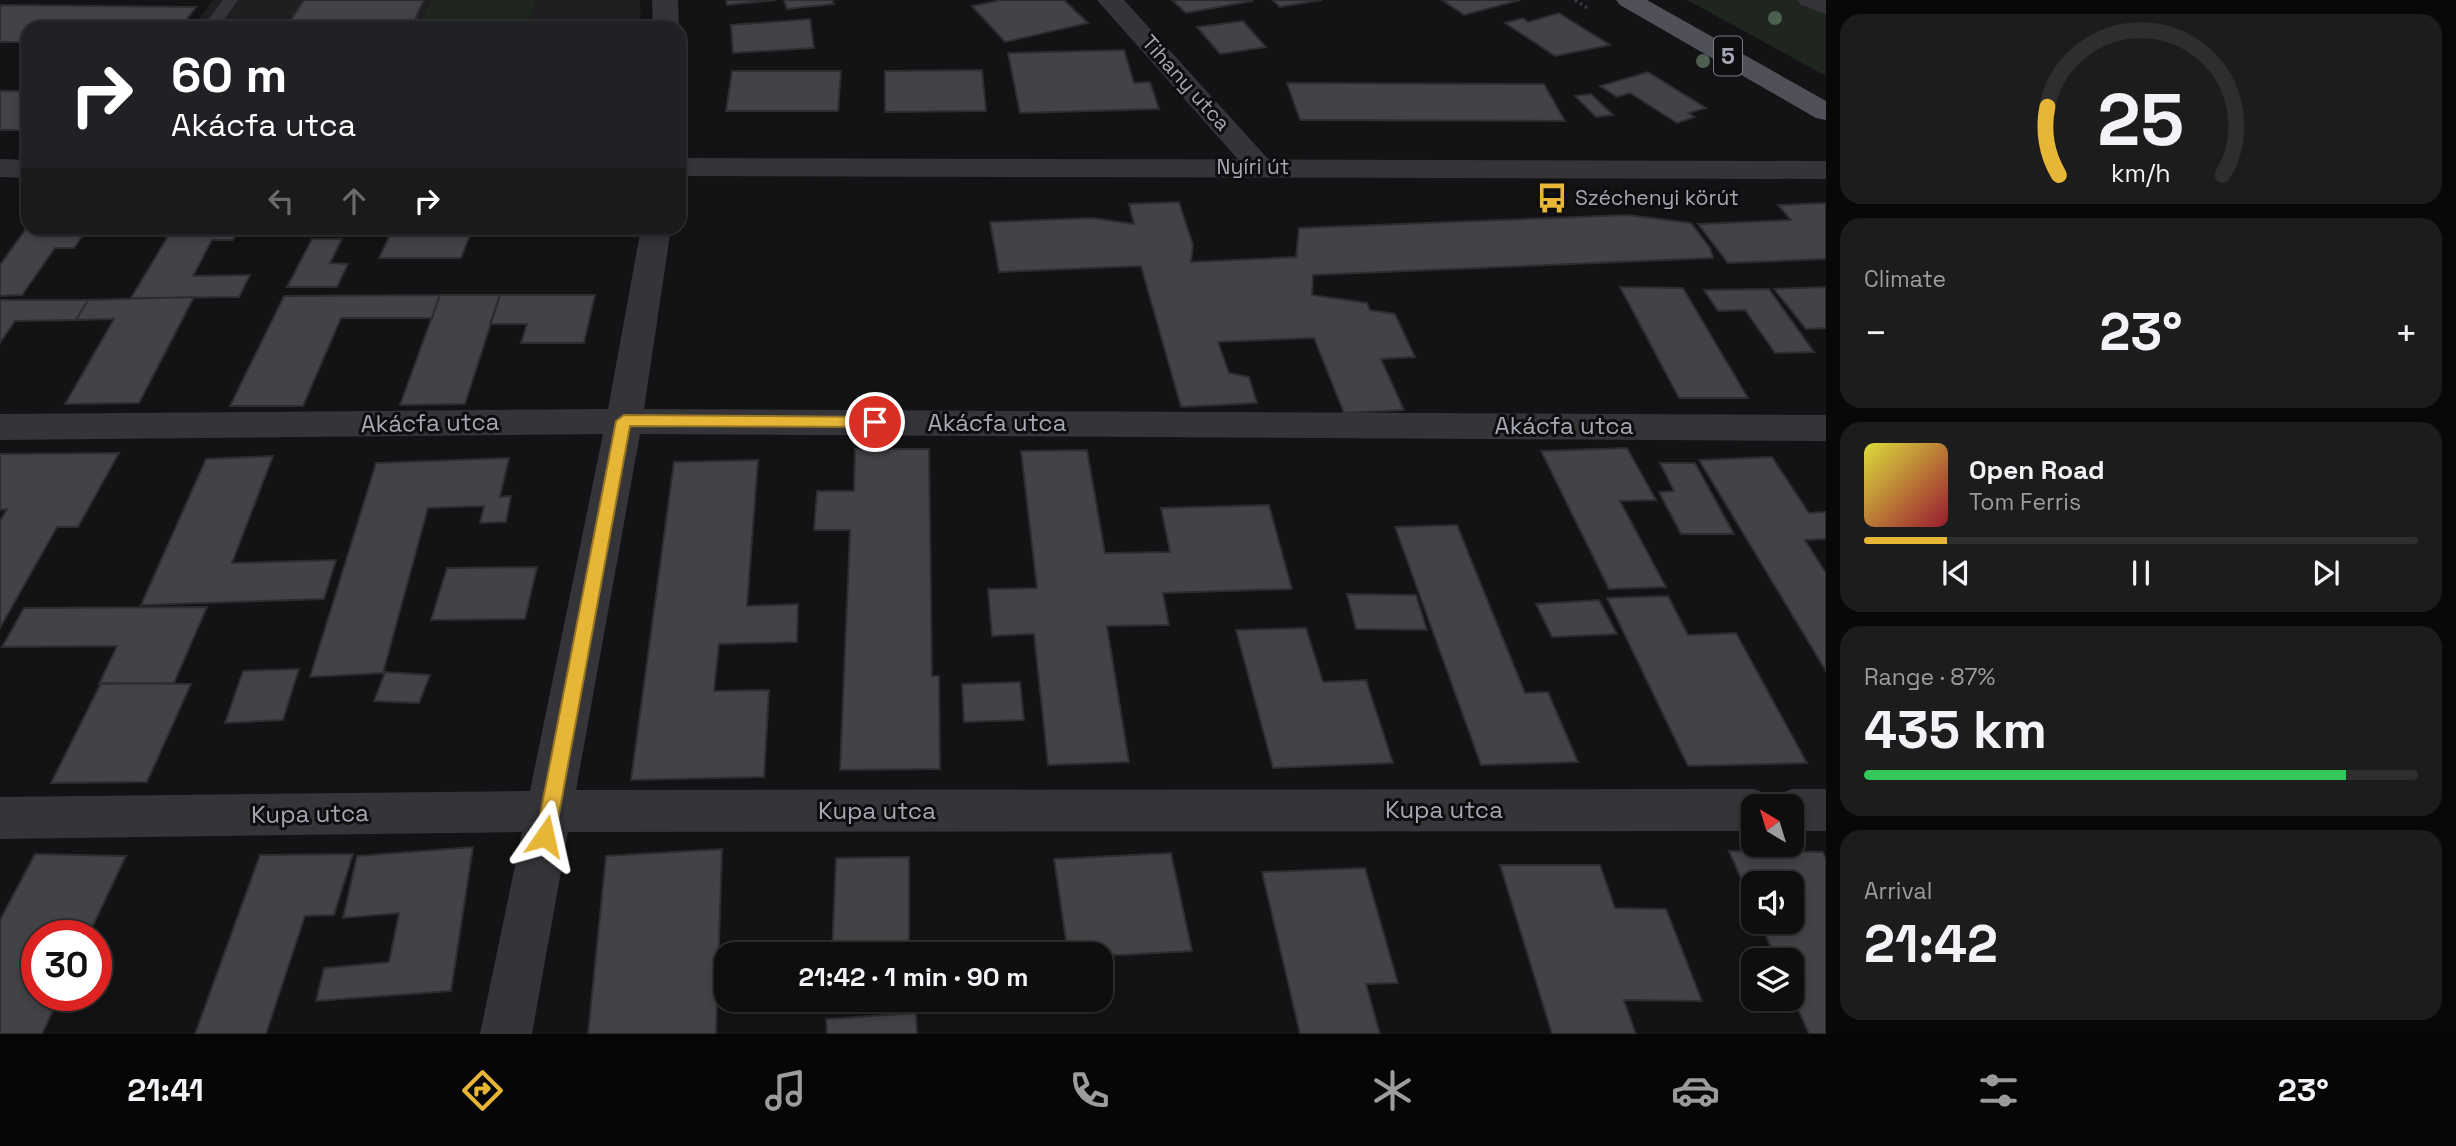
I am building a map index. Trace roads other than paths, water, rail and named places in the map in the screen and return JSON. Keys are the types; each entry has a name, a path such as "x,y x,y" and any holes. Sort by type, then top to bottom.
{"main road":[{"name":"5","path":"1629,0 1826,112"}],"street":[{"path":"665,0 666,21"},
{"name":"Tihany utca","path":"1110,0 1261,167"},
{"path":"1810,0 1826,6"},
{"name":"Nyíri út","path":"686,167 1826,170"},
{"path":"0,169 21,169"},
{"path":"506,1034 624,421 655,235"},
{"name":"Akácfa utca","path":"0,427 624,421 1826,428"},
{"name":"Kupa utca","path":"0,818 550,811 1741,810"},
{"path":"1804,810 1826,810"}],"lane":[{"path":"215,21 231,0"}],"place":[{"name":"Széchenyi körút","path":"1552,198"}]}
